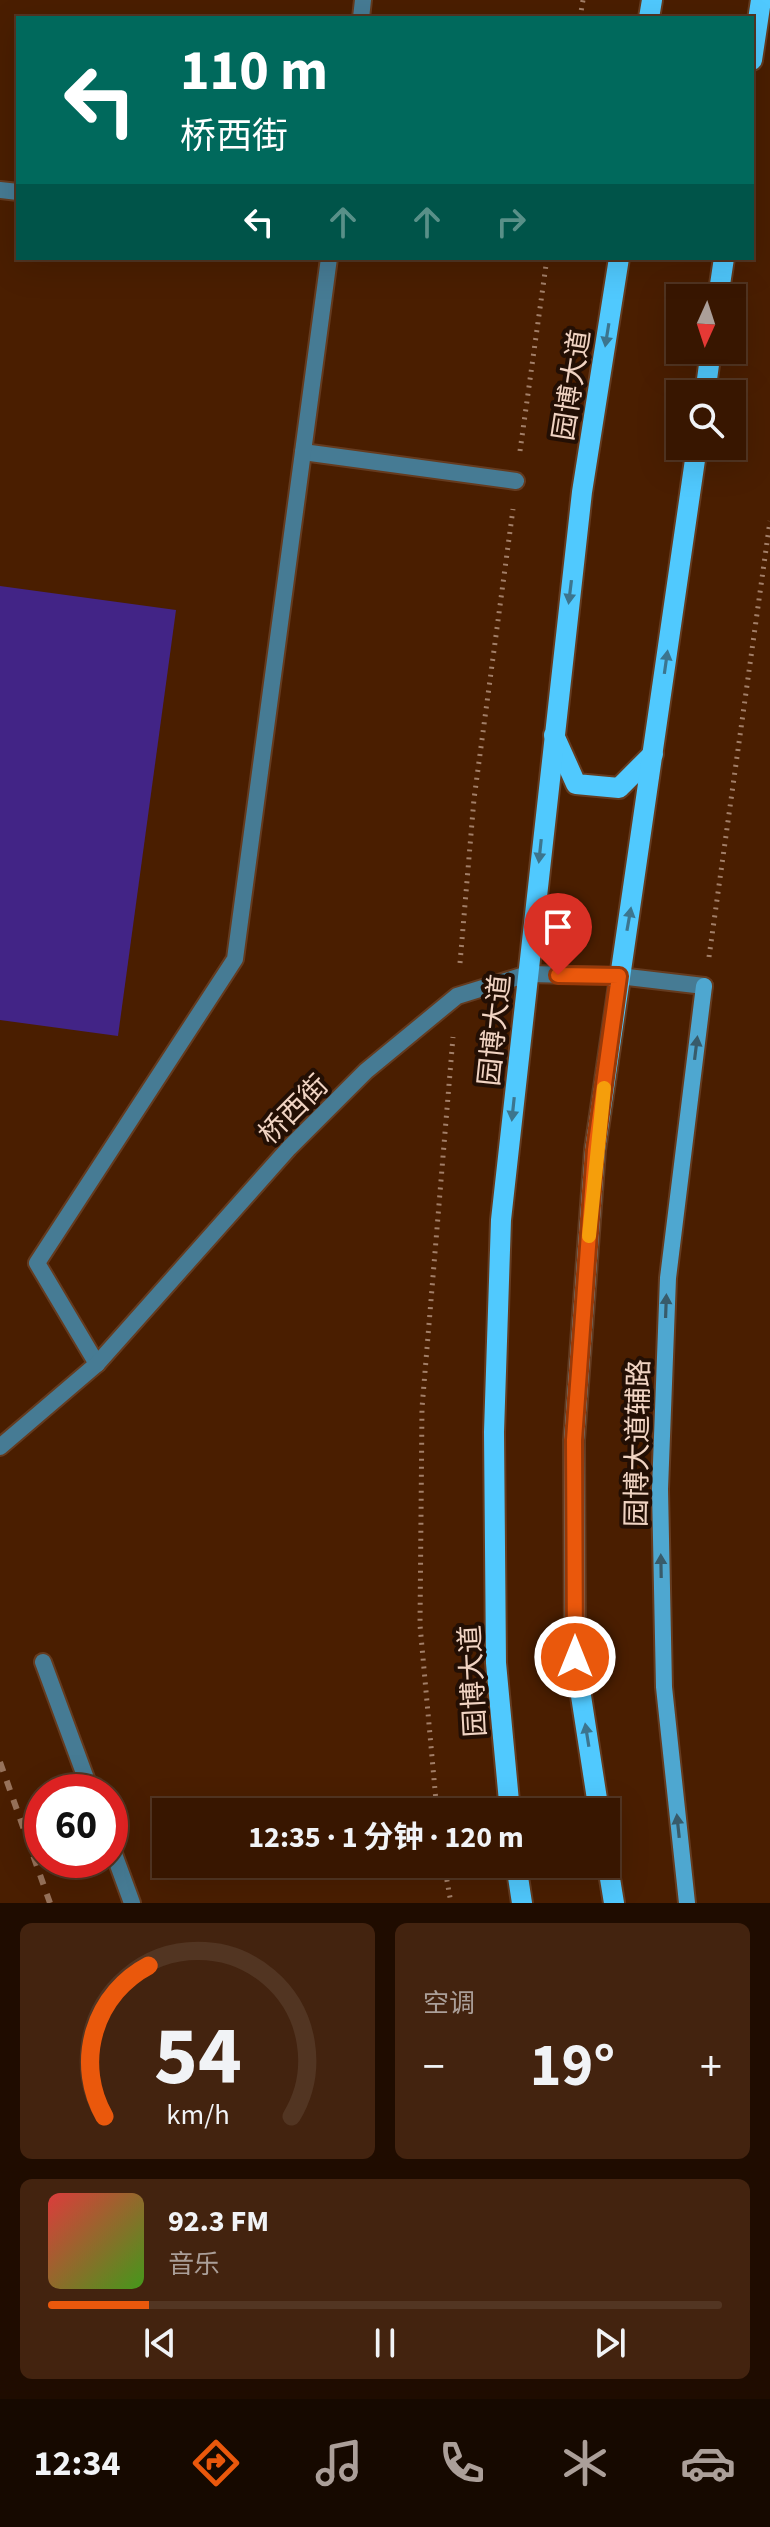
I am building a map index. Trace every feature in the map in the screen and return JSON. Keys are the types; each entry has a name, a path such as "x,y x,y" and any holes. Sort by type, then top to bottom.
{"main road":[{"path":"754,47 761,0"},
{"name":"园博大道","path":"509,1798 496,1663 494,1432 501,1220 582,492 619,260"},
{"path":"720,284 724,260"},
{"path":"597,1798 575,1657 574,1440 595,1150 695,460"},
{"path":"554,735 576,784 619,788 653,754"},
{"path":"518,1878 522,1903"},
{"path":"610,1878 614,1903"}],"street":[{"path":"97,1364 37,1263 235,959 329,260"},
{"path":"303,452 516,481"},
{"name":"桥西街","path":"0,1447 97,1364 289,1148 366,1071 457,996 528,974 619,976 704,986"},
{"name":"园博大道辅路","path":"687,1903 664,1687 660,1489 668,1278 704,986"},
{"path":"43,1662 84,1774"},
{"path":"123,1878 132,1903"}],"path":[{"path":"704,986 770,521"},
{"path":"447,1878 451,1903"}],"building":[{"path":"0,586 176,610 118,1036 0,1020"}],"railway":[{"path":"0,1762 50,1903"}],"slow traffic":[{"path":"589,1236 595,1150 604,1088"}],"route":[{"path":"558,975 619,976 595,1150 574,1440 575,1657"}]}
